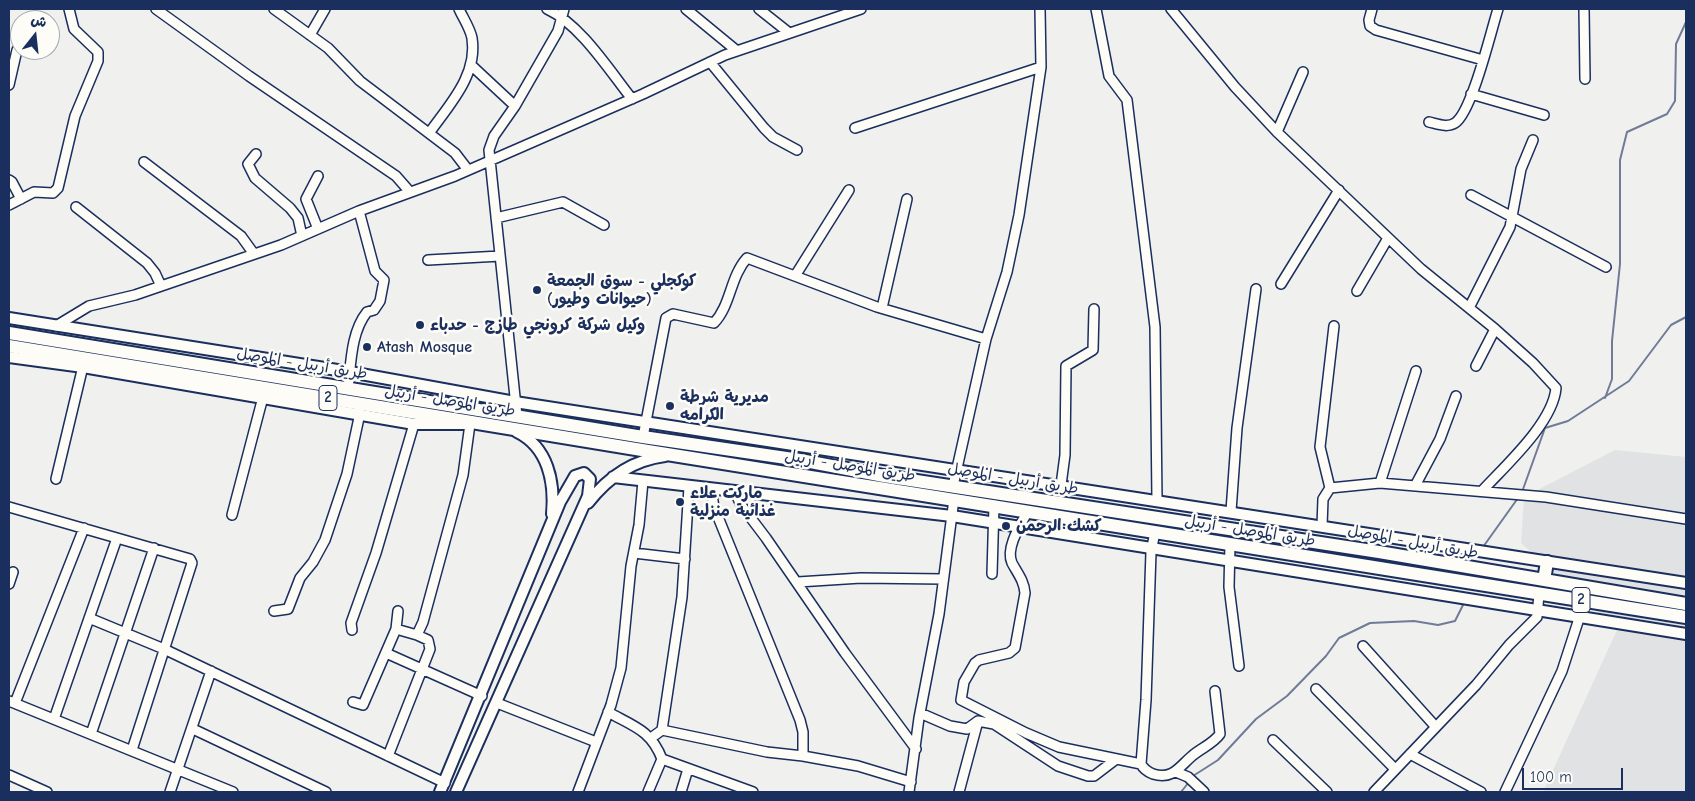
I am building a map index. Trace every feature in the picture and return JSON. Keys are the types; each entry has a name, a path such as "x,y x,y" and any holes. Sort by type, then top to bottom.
{"highway":[{"name":"طريق أربيل - الموصل","path":"9,333 642,437 800,460 954,493 1379,552 1686,604"},
{"name":"طريق الموصل - أربيل","path":"9,346 84,362 143,369 685,456 954,493 994,505 1028,511 1686,617"},
{"path":"143,355 143,369"},
{"path":"1544,580 1547,562"}],"main road":[{"path":"9,318 350,372 515,402 1231,511 1686,583"},
{"path":"9,356 84,362 263,398 360,413 414,424 483,423"},
{"path":"500,425 526,436 544,457 552,494 550,526"},
{"path":"579,516 592,497 613,477 647,460 663,456 685,456"},
{"path":"443,787 482,696 550,526 572,480 578,473 584,473 590,479 591,484 579,516 456,792"},
{"path":"613,477 952,516 1686,634"}],"street":[{"path":"9,205 34,192 54,193 58,188 75,116 98,61 98,52 74,30 69,9"},
{"path":"156,9 202,43 396,176 410,192"},
{"path":"274,9 328,48 360,81 430,132 455,153 468,170"},
{"path":"310,35 325,9"},
{"path":"430,132 464,85 471,65 472,37 459,9"},
{"path":"547,9 563,12 632,99"},
{"path":"686,9 737,50"},
{"path":"759,9 788,32"},
{"path":"56,326 89,306 135,295 254,254 302,236 359,211 468,170 632,99 737,50 861,9"},
{"path":"909,792 920,713 939,614 956,470 986,339 1007,272 1019,215 1041,67 1040,9"},
{"path":"1096,9 1109,76 1127,100 1154,327 1157,500"},
{"path":"1171,9 1235,87 1277,132 1388,238 1495,329 1533,363 1556,388 1555,398 1545,418 1482,492"},
{"path":"1372,9 1369,20 1370,26 1376,30 1483,60"},
{"path":"1429,122 1448,126 1456,123 1462,115 1483,60 1498,9"},
{"path":"1584,9 1585,79"},
{"path":"517,416 489,150 494,136 515,106 558,31 563,12"},
{"path":"9,85 15,60"},
{"path":"710,62 764,128 773,137 797,150"},
{"path":"471,65 515,106"},
{"path":"855,128 1041,67"},
{"path":"1277,132 1303,72"},
{"path":"1471,94 1544,115"},
{"path":"1469,308 1513,217 1522,169 1533,140"},
{"path":"256,154 248,164 255,178 290,208 298,218 302,236"},
{"path":"144,162 241,236 254,254"},
{"path":"318,176 306,199 318,229"},
{"path":"9,180 21,199"},
{"path":"795,276 849,190"},
{"path":"1281,284 1339,190"},
{"path":"1471,195 1606,267"},
{"path":"882,308 908,199"},
{"path":"496,218 563,202 604,225"},
{"path":"76,207 147,263 155,273 161,286"},
{"path":"348,388 352,352 362,318 367,312 374,310 380,301 384,280 375,271 359,211"},
{"path":"1357,290 1388,238"},
{"path":"428,260 500,256"},
{"path":"642,437 666,318 673,314 714,323 721,316 738,268 747,258 882,308 986,339"},
{"path":"1231,511 1238,428 1256,289"},
{"path":"1061,485 1065,455 1066,366 1093,350 1094,309"},
{"path":"1322,526 1323,498 1330,488 1320,447 1334,326"},
{"path":"1476,366 1495,329"},
{"path":"56,479 84,362"},
{"path":"1380,483 1416,371"},
{"path":"1415,486 1440,440 1456,396"},
{"path":"232,515 263,398"},
{"path":"274,611 288,609 300,578 325,540 346,474 360,413"},
{"path":"352,630 351,623 381,535 414,424"},
{"path":"417,635 423,622 464,475 470,424"},
{"path":"578,792 608,712 621,668 643,481"},
{"path":"1330,488 1380,483 1546,497 1686,519"},
{"path":"651,738 662,730 674,663 685,559 690,487"},
{"path":"711,489 714,507 800,720 803,732 803,756"},
{"path":"735,492 740,505 798,582 845,653 916,749"},
{"path":"992,574 994,505"},
{"path":"9,507 190,559 192,563 132,750"},
{"path":"1028,511 1019,527 1011,558 1024,585 1025,593 1015,648 1009,654 979,660 975,663 964,682 961,700 1026,733 1059,747 1142,764 1150,773 1167,776 1176,772 1193,755 1220,734 1216,691"},
{"path":"84,528 12,702 178,768 214,788 234,792"},
{"path":"1142,764 1152,549 1155,532"},
{"path":"54,719 117,538"},
{"path":"1230,544 1230,587 1239,666"},
{"path":"91,734 154,548"},
{"path":"634,553 685,559"},
{"path":"9,584 13,572"},
{"path":"798,582 861,578 943,579"},
{"path":"1374,792 1476,685 1509,645 1537,617 1539,594"},
{"path":"1505,792 1562,671 1578,616 1585,600"},
{"path":"353,702 363,705 396,629 398,611"},
{"path":"89,618 126,632 211,671 388,756 443,787"},
{"path":"388,756 430,649 428,640 396,629"},
{"path":"1363,646 1435,726"},
{"path":"386,653 482,696"},
{"path":"170,792 193,729 211,671"},
{"path":"1316,689 1395,770"},
{"path":"497,703 596,742"},
{"path":"608,712 642,729 651,738 662,758 753,792"},
{"path":"920,713 950,726 966,729 978,721 994,724 1058,766 1088,776 1094,776 1115,760"},
{"path":"959,792 978,721"},
{"path":"193,729 326,792"},
{"path":"662,730 767,752 803,756 858,766 911,782"},
{"path":"1273,740 1326,792"},
{"path":"1410,754 1481,792"},
{"path":"648,792 662,758"},
{"path":"682,792 688,769"},
{"path":"1176,772 1188,777 1204,792"},
{"path":"9,775 47,792"}],"shaded area":[{"path":"1615,450 1686,457 1686,792 1543,792 1617,630 1521,543 1524,497"}],"waterway":[{"path":"1605,398 1612,379 1612,341 1620,264 1620,160 1627,132 1667,114 1675,101 1676,44 1686,22"},
{"path":"1522,492 1545,428 1568,421 1629,381 1671,325 1686,317"},
{"path":"1483,547 1518,498"},
{"path":"1193,776 1218,760 1256,719 1287,696 1326,656 1339,638 1370,623 1414,621 1438,625 1455,621 1465,601"},
{"path":"1181,792 1189,782"}],"place":[{"name":"كوكجلي - سوق الجمعة (حيوانات وطيور)","path":"537,290"},
{"name":"وكيل شركة كرونجي طازج - حدباء","path":"420,325"},
{"name":"Atash Mosque","path":"367,347"},
{"name":"مديرية شرطة الكرامه","path":"670,406"},
{"name":"ماركت علاء غذائية منزلية","path":"680,502"},
{"name":"كشك الرحمن","path":"1006,526"}]}
